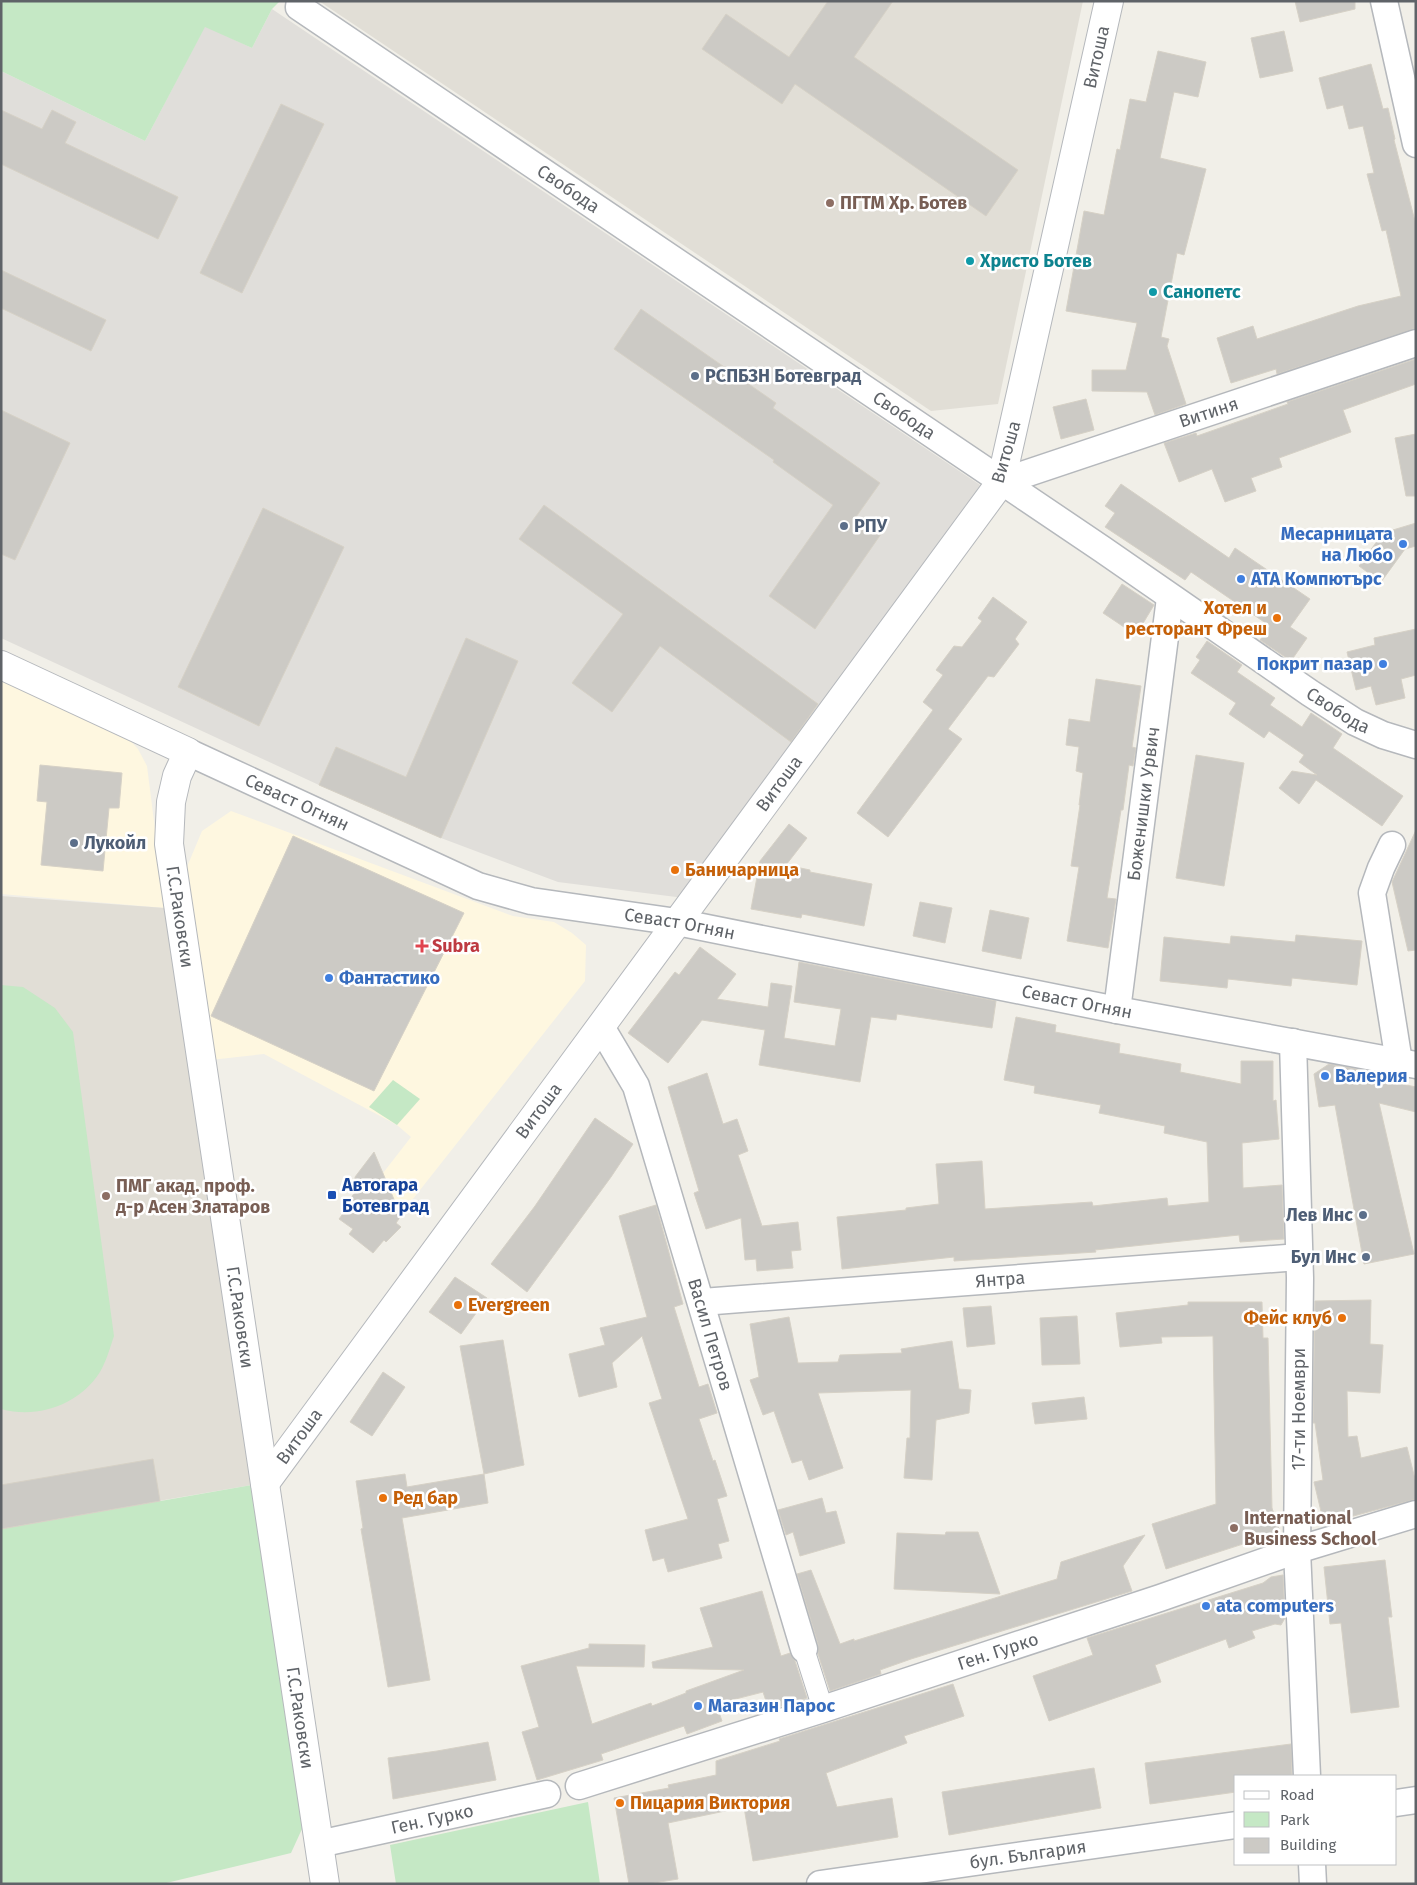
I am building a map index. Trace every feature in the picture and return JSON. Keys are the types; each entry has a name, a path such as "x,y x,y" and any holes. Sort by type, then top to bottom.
{"street":[{"name":"Витоша","path":"265,1483 1001,482 1109,1"},
{"path":"1384,1 1416,144"},
{"name":"Свобода","path":"299,4 1355,722 1383,735 1416,745"},
{"name":"Витиня","path":"1001,482 1416,343"},
{"name":"Боженишки Урвич","path":"1117,1010 1170,598"},
{"name":"Севаст Огнян","path":"1,665 478,886 531,901 677,922 1117,1010 1407,1064 1372,893 1392,845"},
{"name":"Г.С.Раковски","path":"188,752 177,776 171,802 170,844 325,1884"},
{"name":"Васил Петров","path":"601,1026 636,1086 804,1649"},
{"name":"17-ти Ноември","path":"1292,1042 1299,1257 1297,1550 1307,1775"},
{"name":"Янтра","path":"702,1302 1299,1257"},
{"name":"Ген. Гурко","path":"579,1786 823,1709 1160,1598 1297,1550 1416,1514"},
{"path":"804,1649 823,1709"},
{"path":"547,1794 579,1786"},
{"name":"Ген. Гурко","path":"319,1844 547,1794"},
{"path":"1397,1803 1416,1800"},
{"name":"бул. България","path":"820,1884 881,1879 1234,1825"},
{"path":"1312,1865 1313,1884"}],"shaded area":[{"name":"ПГТМ Хр. Ботев","path":"319,1 1083,1 998,404 931,411"},
{"path":"272,9 980,485 692,899 558,882 441,838 319,785 1,638 1,71 145,141 205,26 252,48"},
{"path":"1,677 127,737 138,749 147,766 165,908 1,894"},
{"path":"231,811 513,916 554,922 572,933 586,945 585,981 405,1209 373,1186 411,1137 397,1125 264,1054 210,1060 184,874 202,831"},
{"name":"ПМГ акад. проф. д-р Асен Златаров","path":"1,896 165,908 258,1484 1,1528"}],"green space":[{"path":"1,1 280,1 272,9 252,48 205,27 145,141 1,71"},
{"path":"1,985 23,987 55,1008 73,1032 114,1336 100,1372 81,1393 56,1407 29,1412 1,1409"},
{"path":"393,1080 420,1099 397,1125 369,1107"},
{"path":"258,1484 302,1829 291,1853 162,1884 1,1884 1,1529"},
{"path":"588,1802 600,1884 396,1884 390,1845"}],"building":[{"path":"828,1 893,1 854,57 1018,170 986,216 795,84 782,104 702,49 726,14 789,57"},
{"path":"1295,1 1355,1 1355,9 1300,22"},
{"path":"1284,31 1293,71 1260,78 1251,38"},
{"path":"1158,51 1206,62 1198,97 1174,92 1160,158 1206,169 1184,255 1177,253 1161,337 1169,339 1167,346 1186,404 1155,415 1147,392 1092,391 1092,370 1126,370 1137,323 1066,311 1084,211 1104,215 1117,149 1120,150 1130,99 1146,102"},
{"path":"1371,64 1383,109 1388,108 1394,140 1416,225 1416,328 1277,374 1276,369 1231,383 1217,338 1253,326 1257,339 1358,306 1401,296 1386,230 1382,231 1367,174 1374,173 1363,126 1349,129 1343,105 1327,109 1319,78"},
{"path":"281,104 324,124 242,293 200,273"},
{"path":"1,110 42,129 52,110 76,122 65,143 178,197 158,239 1,164"},
{"path":"1,270 106,320 91,351 1,308"},
{"path":"641,309 776,403 773,408 880,483 856,517 881,534 815,629 769,596 833,505 773,462 774,460 614,349"},
{"path":"1416,359 1416,384 1343,410 1351,432 1279,458 1282,467 1251,478 1256,491 1225,502 1212,469 1179,482 1164,443 1196,433 1197,436 1288,404 1287,402"},
{"path":"1086,399 1094,430 1061,439 1053,407"},
{"path":"1,410 70,443 15,560 1,554"},
{"path":"1416,434 1416,496 1406,496 1395,438"},
{"path":"1121,484 1229,558 1235,548 1310,599 1290,627 1307,638 1291,661 1260,640 1270,626 1191,572 1185,580 1105,527 1115,513 1105,506"},
{"path":"544,505 818,704 791,742 660,646 612,712 572,683 623,614 519,539"},
{"path":"263,508 344,547 259,726 178,687"},
{"path":"1416,523 1416,546 1405,549 1381,582 1359,566 1383,533"},
{"path":"1122,584 1154,605 1136,635 1103,613"},
{"path":"993,597 1027,622 1015,639 1019,644 994,677 988,676 948,729 962,739 888,837 857,813 933,710 923,702 943,675 936,670 954,646 962,647 982,621 978,618"},
{"name":"Покрит пазар","path":"1416,629 1416,675 1401,679 1405,698 1376,705 1371,686 1356,690 1347,652 1375,645 1374,638"},
{"path":"466,638 518,661 441,838 319,785 336,747 406,777"},
{"path":"1207,641 1242,665 1237,672 1275,698 1270,705 1302,727 1311,713 1342,734 1333,748 1403,796 1382,826 1316,780 1299,804 1279,788 1292,771 1317,775 1299,762 1304,755 1269,731 1264,738 1229,714 1236,703 1191,673 1200,660 1196,657"},
{"path":"1096,679 1141,686 1132,747 1136,748 1133,766 1129,765 1107,898 1116,899 1108,948 1067,941 1079,867 1071,866 1083,773 1076,771 1079,747 1066,745 1069,719 1090,722"},
{"path":"1196,755 1244,763 1224,886 1176,878"},
{"path":"40,765 122,773 119,808 109,808 103,871 41,865 47,802 37,801"},
{"path":"789,824 807,838 786,865 810,870 810,872 872,884 864,926 802,914 801,918 751,909 760,861"},
{"path":"1416,830 1416,950 1408,951 1392,882"},
{"name":"Фантастико","path":"293,836 464,913 374,1091 211,1016"},
{"path":"920,902 952,908 945,943 913,936"},
{"path":"990,910 1029,918 1021,959 982,951"},
{"path":"1296,935 1362,941 1357,985 1292,978 1291,986 1228,979 1227,988 1160,981 1164,937 1230,944 1231,936 1295,942"},
{"path":"700,947 736,974 717,999 768,1007 771,983 792,986 784,1038 835,1046 841,1009 794,1002 799,962 996,1001 992,1028 897,1014 896,1020 871,1017 860,1082 759,1065 765,1030 702,1020 668,1063 628,1033 675,972 679,975"},
{"path":"1016,1017 1056,1025 1055,1032 1120,1044 1119,1053 1181,1064 1180,1072 1241,1084 1241,1061 1273,1061 1273,1101 1276,1100 1279,1139 1242,1143 1243,1188 1282,1185 1284,1239 1240,1242 1239,1235 1095,1250 1096,1252 954,1261 954,1257 842,1269 837,1217 906,1210 906,1208 939,1204 936,1164 982,1161 985,1209 1092,1202 1093,1206 1167,1198 1168,1206 1209,1202 1207,1142 1164,1133 1165,1126 1099,1113 1101,1105 1034,1093 1035,1086 1004,1080"},
{"path":"1329,1064 1376,1073 1377,1079 1416,1087 1416,1112 1379,1103 1414,1254 1364,1264 1335,1105 1319,1107 1314,1074"},
{"path":"707,1073 723,1124 737,1119 748,1151 738,1155 762,1226 798,1222 801,1250 791,1251 793,1268 757,1271 756,1259 745,1260 741,1218 706,1229 694,1193 699,1191 668,1087"},
{"path":"595,1118 633,1144 527,1292 491,1264 535,1206"},
{"path":"374,1152 401,1216 396,1223 401,1227 386,1242 384,1240 373,1253 349,1234 353,1229 339,1219 358,1188 355,1183 355,1177"},
{"path":"656,1205 683,1304 674,1307 699,1387 708,1384 717,1413 699,1419 727,1496 717,1499 729,1541 718,1544 722,1558 668,1572 664,1558 653,1561 645,1530 688,1519 649,1403 662,1399 642,1336 612,1363 617,1387 579,1397 569,1354 605,1345 600,1328 647,1317 619,1216"},
{"name":"Evergreen","path":"455,1277 487,1298 461,1334 429,1312"},
{"path":"1371,1300 1370,1344 1383,1345 1380,1393 1347,1391 1348,1437 1357,1436 1361,1458 1407,1447 1416,1483 1416,1499 1324,1524 1314,1482 1323,1480 1315,1423 1313,1423 1315,1301"},
{"path":"1188,1302 1262,1302 1263,1338 1268,1338 1272,1508 1280,1532 1166,1569 1152,1524 1216,1504 1213,1336 1161,1337 1162,1343 1120,1347 1116,1313 1188,1305"},
{"path":"991,1306 995,1344 967,1347 963,1308"},
{"path":"1077,1316 1080,1364 1042,1365 1040,1318"},
{"path":"789,1317 798,1363 838,1362 840,1355 902,1353 901,1349 952,1341 959,1389 971,1390 969,1413 936,1420 932,1480 904,1478 907,1438 910,1438 911,1390 818,1393 843,1468 809,1480 802,1460 792,1463 774,1411 763,1415 750,1380 759,1377 750,1324"},
{"path":"503,1340 524,1465 484,1474 460,1346"},
{"path":"383,1372 405,1387 372,1436 350,1422"},
{"path":"1084,1397 1087,1419 1035,1424 1032,1403"},
{"path":"153,1459 160,1501 1,1529 1,1485"},
{"path":"405,1474 407,1487 484,1474 488,1503 402,1518 430,1680 388,1687 361,1529 363,1528 356,1481"},
{"path":"822,1498 826,1513 836,1511 845,1543 800,1556 793,1532 786,1535 778,1510"},
{"path":"946,1532 978,1532 1000,1594 894,1589 897,1533 945,1535"},
{"path":"1145,1535 1123,1566 1132,1591 911,1659 880,1670 881,1674 830,1691 818,1654 818,1644 797,1574 811,1570 840,1644 1057,1579 1061,1562"},
{"path":"1385,1560 1392,1617 1388,1617 1399,1707 1351,1713 1341,1623 1330,1624 1324,1567"},
{"path":"1283,1575 1285,1618 1281,1625 1275,1624 1252,1631 1255,1638 1229,1648 1226,1639 1155,1665 1161,1682 1049,1721 1033,1676 1093,1655 1087,1638 1263,1583 1271,1577"},
{"path":"762,1591 781,1656 790,1653 795,1661 807,1698 769,1710 763,1692 716,1704 722,1721 687,1734 684,1726 601,1754 603,1760 537,1780 522,1732 539,1727 521,1666 589,1648 589,1644 645,1645 644,1667 576,1666 592,1724 651,1703 652,1706 686,1693 686,1691 744,1670 653,1668 652,1662 713,1647 700,1608"},
{"path":"953,1684 964,1716 904,1736 907,1743 826,1773 837,1807 892,1798 898,1837 753,1861 744,1807 668,1823 678,1879 648,1884 629,1884 614,1798 669,1788 668,1785 716,1775 716,1761"},
{"path":"488,1742 496,1780 393,1799 388,1758"},
{"path":"1291,1744 1292,1775 1234,1775 1234,1792 1150,1804 1145,1763"},
{"path":"1094,1768 1101,1808 949,1835 942,1792"}],"place":[{"name":"ПГТМ Хр. Ботев","path":"830,203"},
{"name":"Христо Ботев","path":"970,261"},
{"name":"Санопетс","path":"1153,292"},
{"name":"РСПБЗН Ботевград","path":"695,376"},
{"name":"РПУ","path":"844,526"},
{"name":"Месарницата на Любо","path":"1403,544"},
{"name":"АТА Компютърс","path":"1241,579"},
{"name":"Хотел и ресторант Фреш","path":"1277,618"},
{"name":"Покрит пазар","path":"1383,664"},
{"name":"Лукойл","path":"74,843"},
{"name":"Баничарница","path":"675,870"},
{"name":"Subra","path":"422,946"},
{"name":"Фантастико","path":"329,978"},
{"name":"Валерия","path":"1325,1076"},
{"name":"Автогара Ботевград","path":"332,1195"},
{"name":"ПМГ акад. проф. д-р Асен Златаров","path":"106,1196"},
{"name":"Лев Инс","path":"1363,1215"},
{"name":"Бул Инс","path":"1366,1257"},
{"name":"Evergreen","path":"458,1305"},
{"name":"Фейс клуб","path":"1342,1318"},
{"name":"Ред бар","path":"383,1498"},
{"name":"International Business School","path":"1234,1528"},
{"name":"ata computers","path":"1206,1606"},
{"name":"Магазин Парос","path":"698,1706"},
{"name":"Пицария Виктория","path":"620,1803"}]}
